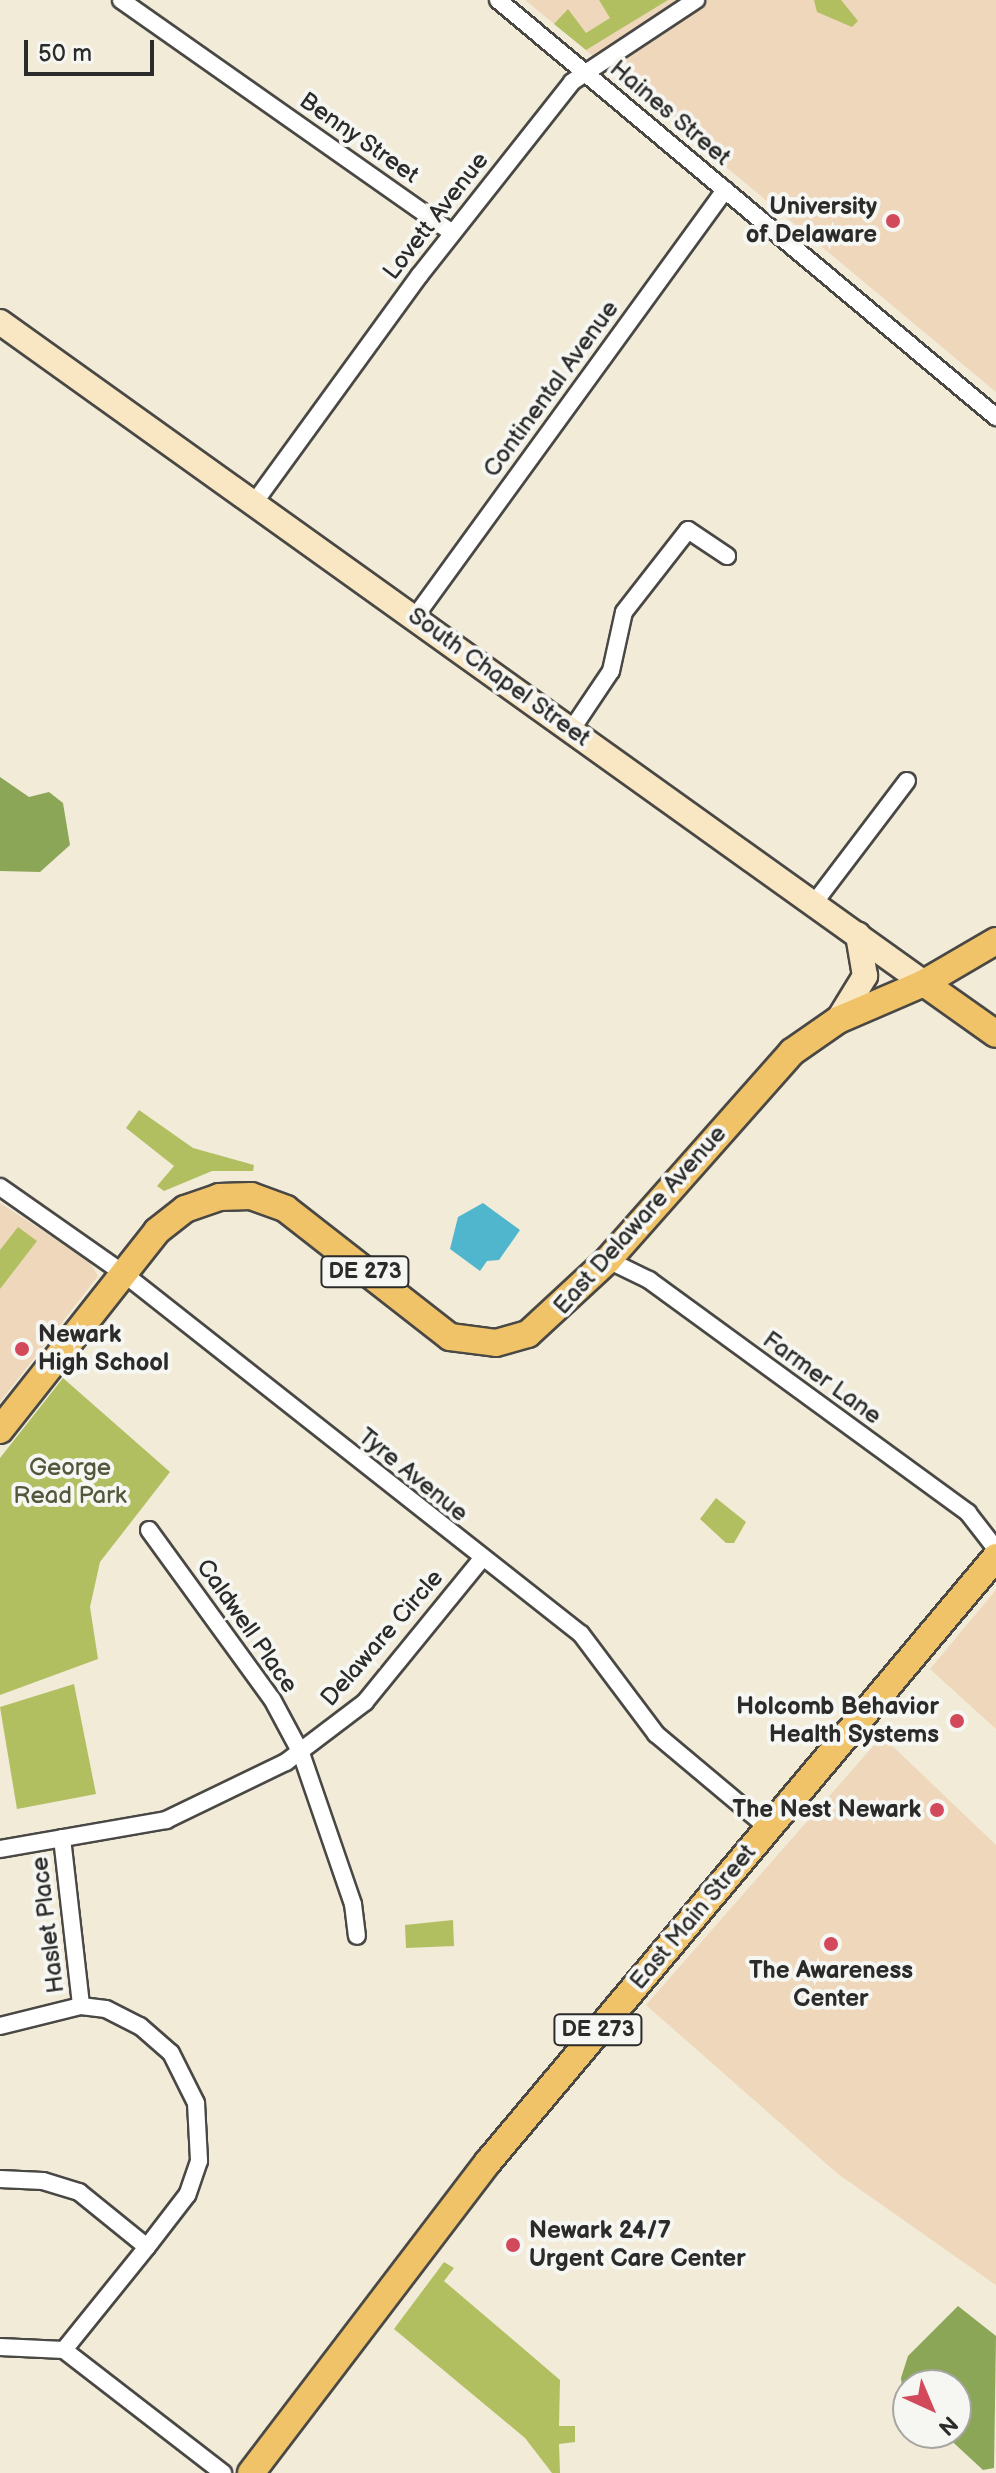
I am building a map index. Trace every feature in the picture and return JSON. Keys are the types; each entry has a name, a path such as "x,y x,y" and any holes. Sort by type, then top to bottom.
{"main road":[{"name":"East Delaware Avenue","path":"0,1430 157,1231 185,1209 219,1197 261,1198 302,1220 443,1334 496,1343 547,1322 608,1260 775,1069 813,1035 838,1020 924,983 996,941"},
{"name":"South Chapel Street","path":"924,983 996,1034"},
{"name":"East Main Street","path":"251,2473 488,2162 996,1557"},
{"path":"272,2473 306,2418 319,2385"}],"street":[{"name":"Benny Street","path":"121,0 452,233"},
{"name":"Haines Street","path":"498,0 996,417"},
{"name":"Lovett Avenue","path":"254,503 452,233 583,72 696,0"},
{"name":"Continental Avenue","path":"415,617 725,190"},
{"name":"South Chapel Street","path":"0,322 815,902 924,983"},
{"path":"572,729 611,671 624,612 688,530 727,556"},
{"path":"815,902 907,781"},
{"path":"838,1020 865,976 858,935"},
{"name":"Tyre Avenue","path":"0,1187 123,1273 481,1560 581,1634 656,1734 768,1828"},
{"name":"Farmer Lane","path":"608,1260 649,1280 968,1513 996,1549"},
{"name":"Caldwell Place","path":"149,1530 272,1699 301,1753 353,1904 357,1936"},
{"name":"Delaware Circle","path":"0,1849 166,1820 232,1792 301,1753 365,1702 481,1560"},
{"name":"Haslet Place","path":"62,1838 81,2006"},
{"path":"0,2026 81,2006 121,2016 158,2039 179,2066 196,2103 201,2139 194,2179 147,2247 64,2350"},
{"path":"0,2179 43,2181 79,2192 147,2247"},
{"path":"1,2352 64,2350 223,2473"}],"shaded area":[{"name":"University of Delaware","path":"525,0 996,0 996,392 575,41"},
{"name":"Newark High School","path":"0,1203 89,1261 98,1276 0,1402"},
{"path":"996,1590 996,1729 930,1669"},
{"path":"882,1736 996,1845 996,2285 838,2174 646,2005"}],"green space":[{"path":"599,0 668,0 586,50 554,24 568,9 586,33 610,18"},
{"path":"814,0 841,0 858,21 852,27 817,12"},
{"path":"0,777 29,797 49,792 63,803 70,845 40,872 0,871"},
{"path":"139,1110 193,1148 254,1165 253,1171 212,1171 164,1191 157,1186 174,1166 126,1128"},
{"path":"18,1227 37,1241 0,1289 0,1250"},
{"name":"George Read Park","path":"63,1378 170,1472 100,1562 90,1607 98,1659 0,1695 0,1458"},
{"path":"716,1498 746,1522 734,1543 726,1543 700,1519"},
{"path":"74,1684 96,1794 17,1809 0,1707"},
{"path":"453,1920 454,1946 406,1948 405,1925"},
{"path":"444,2262 454,2268 444,2281 560,2380 559,2426 575,2426 575,2442 559,2444 560,2473 552,2473 525,2438 394,2329"},
{"path":"958,2306 996,2336 994,2468 983,2470 960,2449 972,2449 972,2369 904,2369 908,2356"}],"water":[{"path":"483,1203 520,1230 499,1260 487,1261 480,1271 450,1249 458,1217"}],"place":[{"name":"University of Delaware","path":"893,221"},
{"name":"Newark High School","path":"22,1349"},
{"name":"Holcomb Behavior Health Systems","path":"957,1721"},
{"name":"The Nest Newark","path":"937,1810"},
{"name":"The Awareness Center","path":"831,1944"},
{"name":"Newark 24/7 Urgent Care Center","path":"513,2245"}]}
